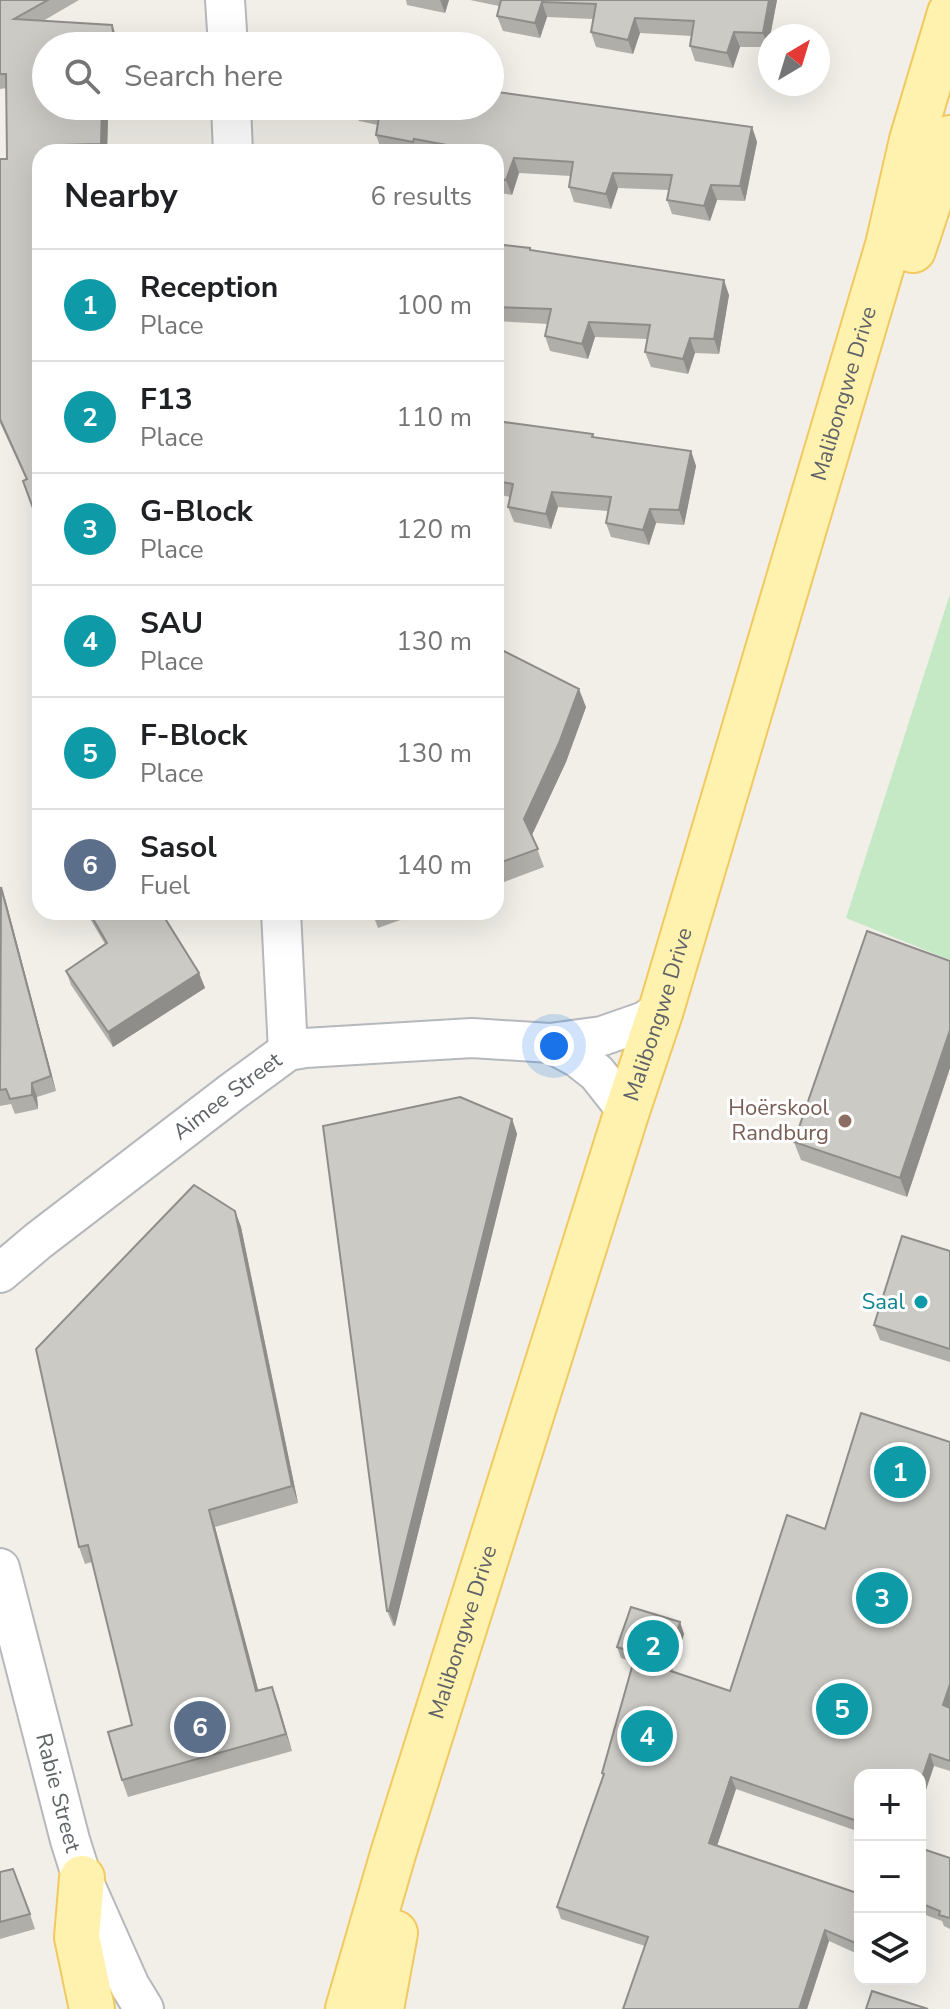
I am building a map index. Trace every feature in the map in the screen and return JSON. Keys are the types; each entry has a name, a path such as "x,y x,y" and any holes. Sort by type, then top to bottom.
{"main road":[{"name":"Malibongwe Drive","path":"348,2009 388,1870 661,1010 884,261 912,140 950,13"},
{"name":"Malibongwe Drive","path":"381,2009 395,1932 453,1731 950,138"},
{"path":"82,1878 77,1937 92,2009"}],"street":[{"path":"225,0 227,32"},
{"path":"232,120 233,144"},
{"path":"281,920 288,1051"},
{"name":"Aimee Street","path":"0,1273 288,1051 472,1038 550,1043 602,1036 645,1021 661,1010"},
{"name":"Aimee Street","path":"550,1043 578,1058 597,1073 627,1111"},
{"name":"Rabie Street","path":"0,1568 82,1878 130,1986 144,2009"}],"green space":[{"path":"950,594 950,960 846,918"}],"building":[{"path":"0,0 48,0 14,19 112,25 113,32 32,32 32,120 102,120 101,144 32,144 32,505 23,481 27,479 0,419 0,159 7,159 6,74 0,74"},
{"path":"501,0 769,0 765,24 758,24 758,33 734,32 727,53 690,46 694,21 635,18 628,40 591,32 596,4 542,2 535,23 497,16"},
{"path":"504,93 752,127 740,186 711,185 704,206 667,200 672,175 613,173 606,194 569,187 573,162 514,158 504,180 504,144 441,144 376,135 378,120 504,120"},
{"path":"504,245 724,280 714,339 690,338 683,359 645,352 650,325 589,322 582,344 545,336 551,309 504,307"},
{"path":"504,422 691,451 679,510 650,509 643,530 606,523 611,497 552,492 546,514 508,507 513,484 504,482"},
{"path":"504,651 579,689 559,743 524,819 538,849 504,861"},
{"path":"1,887 51,1076 32,1083 32,1095 10,1099 6,1089 0,1090"},
{"path":"94,920 166,920 199,973 108,1032 66,971 107,943"},
{"path":"867,931 950,961 950,1030 900,1178 794,1142"},
{"path":"460,1097 512,1119 387,1611 323,1126"},
{"path":"194,1185 235,1211 292,1486 209,1510 256,1691 272,1687 286,1734 122,1780 108,1732 132,1725 88,1545 79,1547 36,1349"},
{"name":"Saal","path":"902,1236 950,1251 950,1349 874,1325"},
{"path":"861,1413 950,1442 950,1684 943,1705 950,1708 950,1761 930,1754 925,1769 854,1769 854,1820 731,1777 709,1843 854,1892 854,1942 825,1930 799,2009 623,2009 648,1937 557,1907 604,1774 636,1653 617,1647 631,1607 680,1622 665,1669 730,1691 787,1515 825,1529"},
{"path":"926,1850 950,1858 950,1918 939,1915 940,1911 926,1905"},
{"path":"13,1869 30,1914 0,1922 0,1872"},
{"path":"872,1991 928,2009 866,2009"}],"place":[{"name":"Hoërskool Randburg","path":"845,1121"},
{"name":"Saal","path":"921,1302"},
{"name":"Reception","path":"900,1472"},
{"name":"G-Block","path":"882,1598"},
{"name":"F13","path":"653,1646"},
{"name":"F-Block","path":"842,1709"},
{"name":"Sasol","path":"200,1727"},
{"name":"SAU","path":"647,1736"}]}
